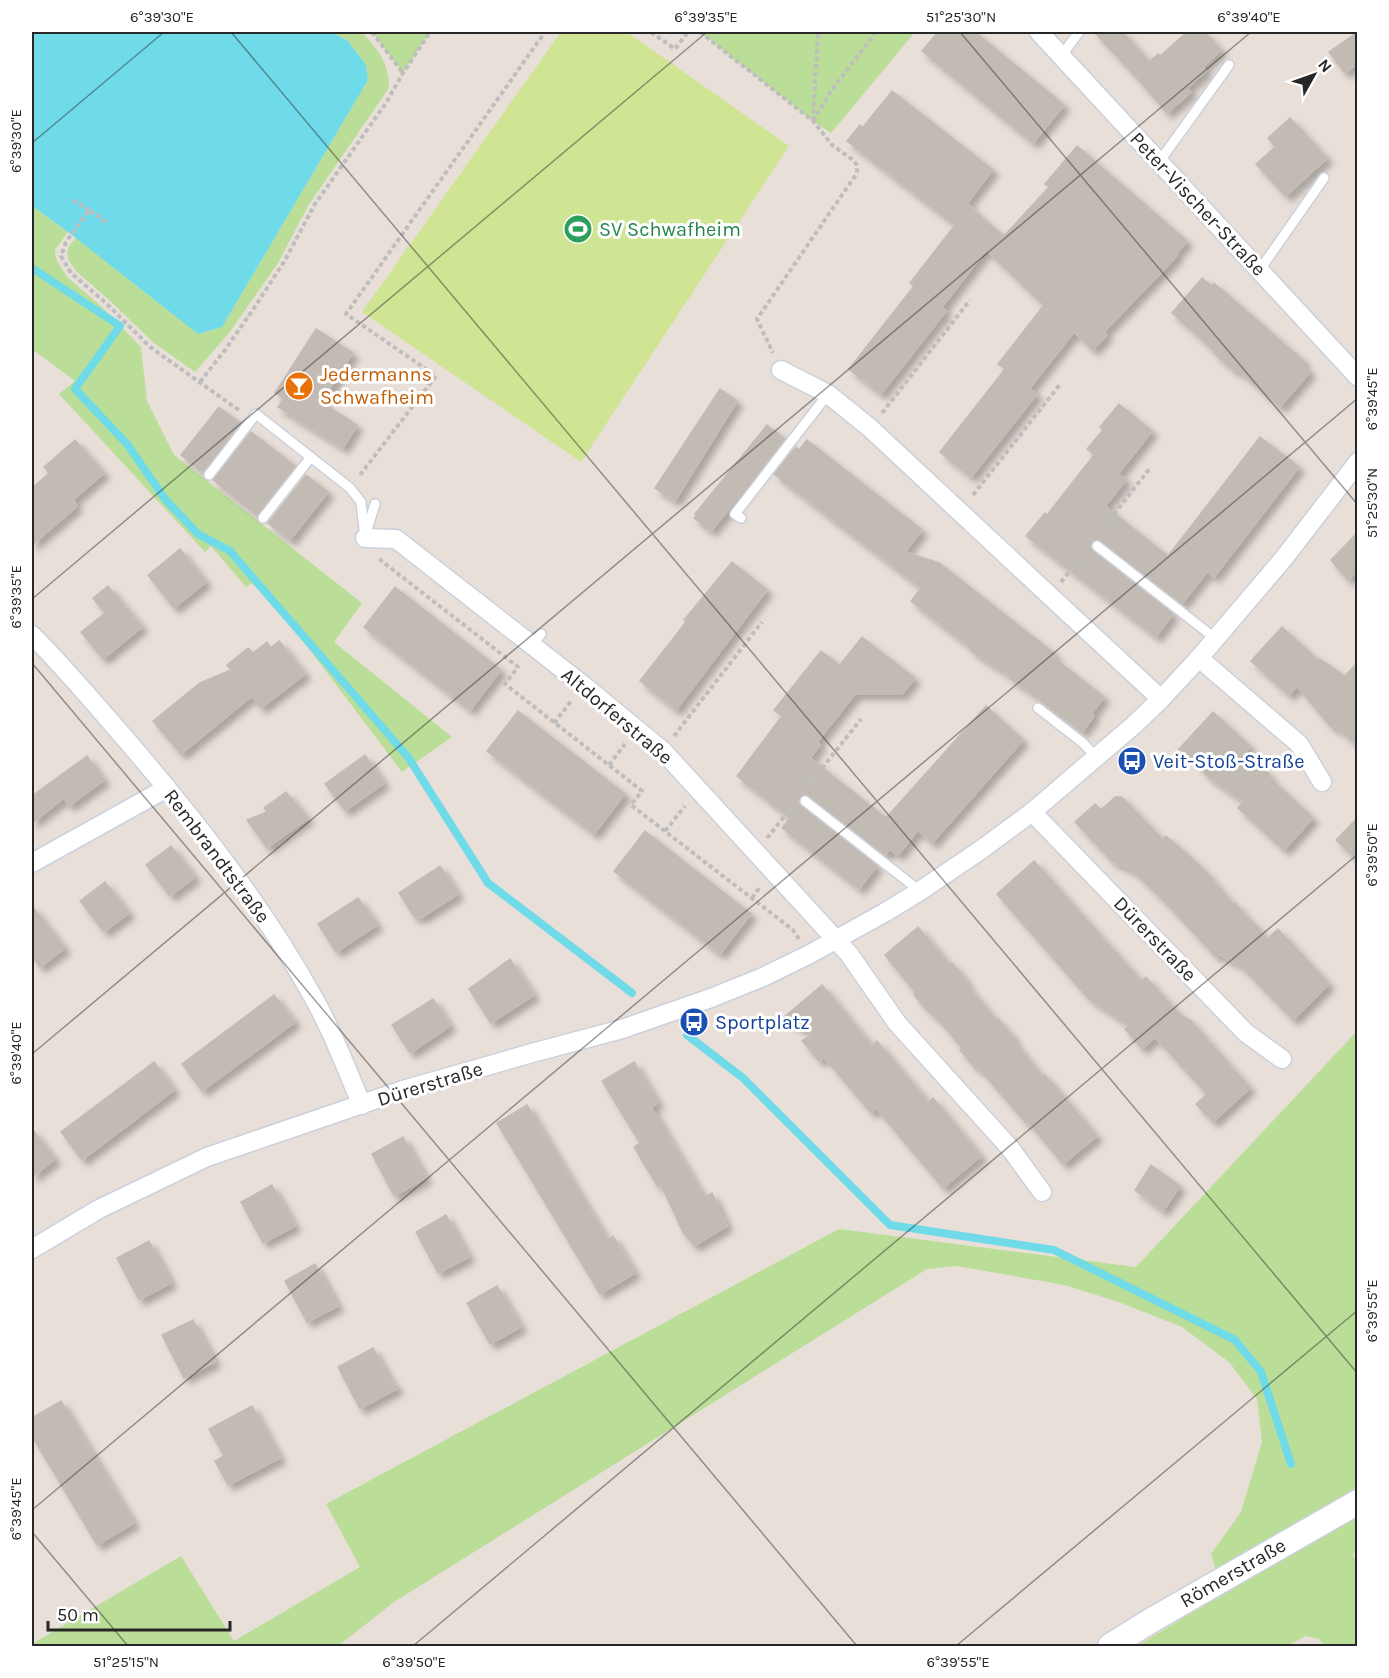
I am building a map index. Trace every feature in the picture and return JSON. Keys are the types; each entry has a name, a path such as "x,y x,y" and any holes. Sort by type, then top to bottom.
{"street":[{"name":"Peter-Vischer-Straße","path":"1039,32 1358,377"},
{"path":"781,370 828,394 870,428 1161,699"},
{"name":"Dürerstraße","path":"32,1249 99,1209 207,1157 403,1090 622,1029 763,977 837,940 920,891 1032,812 1161,699 1200,658 1356,468"},
{"name":"Altdorferstraße","path":"365,538 396,539 536,640 583,685 663,751 837,940"},
{"name":"Rembrandtstraße","path":"32,635 88,695 167,788 246,892 283,945 327,1022 362,1105"},
{"path":"1200,658 1299,744 1322,782"},
{"path":"32,863 167,788"},
{"name":"Dürerstraße","path":"1032,812 1246,1033 1282,1059"},
{"path":"837,940 897,1023 1010,1148 1042,1192"},
{"name":"Römerstraße","path":"1110,1647 1152,1620 1358,1502"}],"lane":[{"path":"1061,56 1079,32"},
{"path":"1159,162 1229,65"},
{"path":"1260,271 1324,178"},
{"path":"741,518 735,514 828,394"},
{"path":"208,475 256,414 350,488 361,502 365,538"},
{"path":"263,518 311,457"},
{"path":"365,538 375,504"},
{"path":"1097,546 1216,639"},
{"path":"1038,708 1083,743 1096,758"},
{"path":"805,801 920,891"}],"path":[{"path":"372,32 403,73"},
{"path":"89,210 66,242 61,256 71,273 106,303 150,347 200,382 254,308 284,261 315,204 386,103 430,32"},
{"path":"350,488 436,376 346,315 545,32"},
{"path":"651,32 675,49 688,32"},
{"path":"700,32 813,121 832,145 857,165 856,173 757,319 781,370"},
{"path":"813,121 818,32"},
{"path":"813,121 831,91 876,32"},
{"path":"73,200 106,222"},
{"path":"870,428 970,300"},
{"path":"960,512 1062,382"},
{"path":"365,538 380,561 518,668 505,684 642,791 631,805 793,930"},
{"path":"663,751 762,622"},
{"path":"554,723 583,685"},
{"path":"665,831 697,789"}],"green space":[{"path":"332,32 362,32 382,57 387,70 389,88 308,206 278,263 229,333 195,372 154,343 76,271 67,254 69,246 76,238 198,334 222,327 368,80 366,65 348,41"},
{"path":"372,32 430,32 403,73"},
{"name":"SV Schwafheim","path":"561,32 627,32 789,146 581,462 362,312"},
{"path":"700,32 915,32 831,133"},
{"path":"32,206 68,232 55,250 56,259 67,277 103,308 141,347 147,401 174,455 362,603 334,642 452,737 402,772 257,580 246,587 211,546 205,552 59,394 75,381 32,349"},
{"path":"1357,1031 1357,1487 1216,1570 1211,1554 1241,1512 1262,1442 1257,1399 1229,1362 1182,1327 1116,1301 1064,1285 957,1266 927,1269 394,1602 338,1646 32,1646 181,1556 234,1641 360,1567 326,1504 839,1229 1136,1267"},
{"path":"1357,1515 1357,1551 1353,1554 1358,1565 1357,1646 1324,1646 1319,1639 1306,1636 1287,1646 1137,1646 1223,1594"}],"water":[{"path":"32,32 332,32 348,41 366,65 368,80 222,327 198,334 32,206"}],"building":[{"path":"938,32 975,32 1064,105 1033,143 922,51"},
{"path":"1094,32 1123,32 1149,62 1158,54 1160,56 1187,32 1205,32 1221,50 1203,67 1206,71 1187,88 1191,92 1167,113"},
{"path":"1358,32 1358,63 1345,73 1329,52"},
{"path":"892,91 993,170 967,203 1004,236 1049,187 1045,184 1077,146 1187,241 1175,255 1177,256 1104,332 1107,335 1093,350 1074,332 1029,389 1037,394 971,477 940,452 1005,369 998,364 1044,305 986,250 942,307 946,311 881,394 849,369 914,286 910,283 955,225 847,141 860,125 863,127"},
{"path":"1290,118 1327,158 1286,196 1256,164 1275,147 1268,138"},
{"path":"1202,278 1212,286 1214,283 1304,361 1302,364 1310,372 1280,407 1238,370 1236,372 1214,353 1215,351 1172,313"},
{"path":"316,329 353,353 321,402 357,425 343,448 278,407 284,398 275,393"},
{"path":"720,389 737,401 675,501 655,488"},
{"path":"1119,404 1152,431 1118,474 1126,480 1105,506 1168,556 1260,437 1299,467 1214,577 1207,572 1182,604 1101,541 1097,539 1092,541 1090,546 1093,551 1173,614 1156,637 1026,536 1045,513 1047,515 1094,455 1087,449 1103,430 1100,427"},
{"path":"219,407 240,423 203,472 181,455"},
{"path":"767,425 785,439 711,531 694,518 697,515 695,514"},
{"path":"251,432 295,466 257,515 213,480"},
{"path":"75,440 104,473 73,500 77,506 32,545 32,488 49,473 44,467"},
{"path":"807,440 922,530 905,552 939,563 1055,654 1053,657 1104,697 1091,714 1094,716 1082,732 1010,679 1012,677 970,650 972,649 911,601 921,588 774,474 796,447 799,450"},
{"path":"306,475 328,492 290,540 268,523"},
{"path":"1358,532 1358,569 1348,580 1331,560"},
{"path":"180,549 206,582 174,608 148,575"},
{"path":"732,562 767,590 676,710 640,681 686,622 684,620"},
{"path":"108,586 142,627 103,659 81,632 105,613 93,598"},
{"path":"395,587 501,670 470,710 364,627"},
{"path":"1282,627 1318,660 1320,659 1345,676 1358,662 1358,746 1335,726 1332,728 1297,686 1289,695 1251,661"},
{"path":"862,637 915,678 902,694 855,694 817,742 820,745 810,758 886,818 986,706 1023,740 932,843 918,830 898,855 890,849 885,855 809,796 805,794 800,796 798,801 801,806 877,866 859,889 782,828 790,818 737,776 782,716 774,710 821,651 840,665"},
{"path":"279,641 305,674 261,708 252,696 181,754 153,721 200,683 231,670 227,665 248,648 253,653 267,642 271,648"},
{"path":"518,711 625,794 594,834 487,751"},
{"path":"1213,712 1250,746 1240,758 1270,774 1268,776 1313,818 1284,850 1238,808 1244,802 1207,776 1198,765 1201,762 1179,749"},
{"path":"365,755 384,783 345,811 325,784"},
{"path":"87,756 104,780 69,806 64,798 32,823 32,796"},
{"path":"286,792 308,818 267,848 247,820 267,812 264,808"},
{"path":"1115,797 1122,797 1162,839 1166,836 1186,853 1267,939 1278,929 1329,984 1293,1020 1241,966 1219,954 1216,957 1131,869 1113,862 1075,822 1095,804 1101,810"},
{"path":"1358,817 1358,861 1336,840"},
{"path":"645,831 751,914 720,954 614,871"},
{"path":"171,846 195,877 170,896 146,865"},
{"path":"1034,861 1141,981 1146,977 1179,1014 1190,1020 1250,1088 1213,1122 1196,1104 1207,1094 1155,1037 1142,1049 1125,1029 1130,1025 1089,999 997,894"},
{"path":"440,866 458,894 421,918 420,916 415,918 399,893"},
{"path":"105,882 129,913 104,932 80,901"},
{"path":"358,898 377,925 336,952 318,924"},
{"path":"32,906 65,948 40,967 32,956"},
{"path":"918,927 950,965 952,963 967,982 966,984 1014,1038 1012,1039 1042,1076 1044,1074 1097,1136 1063,1164 978,1067 976,1069 939,1020 914,995 916,993 885,955"},
{"path":"510,959 534,995 491,1023 469,989"},
{"path":"822,985 872,1046 877,1041 928,1102 933,1098 981,1156 943,1188 876,1108 871,1113 824,1057 819,1061 802,1041 812,1034 783,1018"},
{"path":"274,995 295,1022 202,1091 182,1064"},
{"path":"433,999 450,1026 410,1053 392,1025"},
{"path":"154,1062 174,1090 82,1160 61,1132"},
{"path":"634,1062 658,1103 651,1107 704,1198 712,1193 727,1226 694,1246 683,1232 661,1185 658,1187 634,1147 640,1143 602,1081"},
{"path":"527,1105 607,1240 613,1236 635,1273 600,1294 497,1123"},
{"path":"32,1129 55,1159 32,1177"},
{"path":"403,1137 426,1178 394,1196 372,1154"},
{"path":"1151,1165 1180,1186 1163,1211 1135,1190"},
{"path":"272,1185 295,1226 263,1243 241,1202"},
{"path":"446,1215 469,1257 438,1273 416,1232"},
{"path":"149,1241 171,1283 139,1300 117,1258"},
{"path":"315,1264 338,1306 307,1322 285,1281"},
{"path":"497,1286 521,1327 490,1344 467,1303"},
{"path":"193,1320 215,1362 184,1378 162,1335"},
{"path":"373,1348 390,1379 398,1388 360,1409 338,1367"},
{"path":"61,1401 134,1523 97,1545 32,1436 32,1418"},
{"path":"252,1406 280,1458 228,1485 215,1461 224,1456 209,1429"}],"waterway":[{"path":"32,268 120,326 75,389 127,444 165,499 198,534 230,551 408,757 488,883 632,993"},
{"path":"687,1035 743,1078 890,1225 1054,1250 1235,1340 1261,1372 1291,1464"}],"place":[{"name":"SV Schwafheim","path":"578,229"},
{"name":"Jedermanns Schwafheim","path":"299,386"},
{"name":"Veit-Stoß-Straße","path":"1132,761"},
{"name":"Sportplatz","path":"694,1022"}]}
